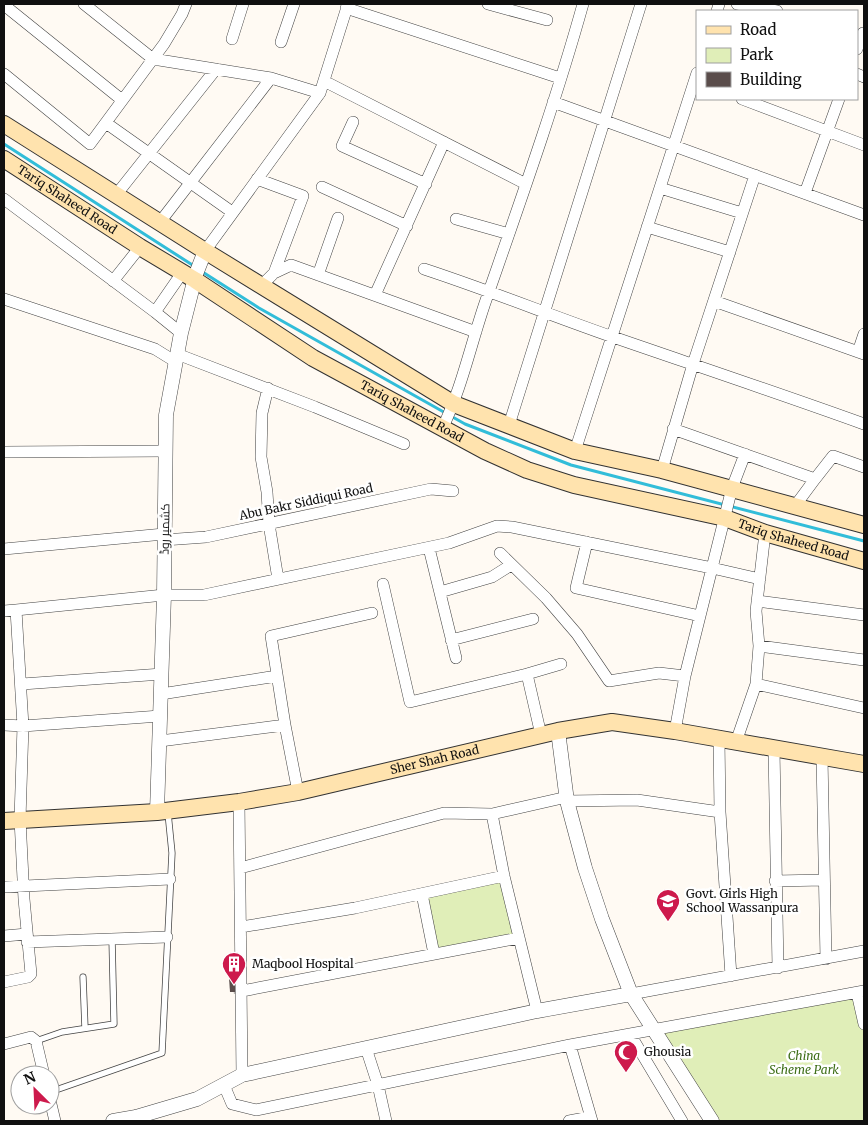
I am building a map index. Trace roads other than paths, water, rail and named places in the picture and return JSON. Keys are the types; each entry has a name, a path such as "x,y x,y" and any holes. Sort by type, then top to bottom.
{"main road":[{"name":"Tariq Shaheed Road","path":"4,124 262,285 448,417 527,470 574,485 725,516 765,533 864,561"},
{"name":"Tariq Shaheed Road","path":"4,159 140,247 191,276 313,358 448,417 509,425 575,451 662,470 864,525"},
{"name":"Sher Shah Road","path":"12,820 162,811 239,802 298,792 558,731 612,722 864,764"}],"street":[{"path":"84,4 152,59 271,78 320,93"},
{"path":"4,74 90,144 152,59 178,21 186,4"},
{"path":"232,39 243,4"},
{"path":"281,42 294,4"},
{"path":"488,4 547,20"},
{"path":"448,417 553,102 583,4"},
{"path":"509,425 641,4"},
{"path":"737,4 771,10"},
{"path":"4,5 122,100"},
{"path":"205,251 320,93 347,6 560,78"},
{"path":"858,45 861,32"},
{"path":"116,195 216,68"},
{"path":"160,222 271,78"},
{"path":"575,451 696,78"},
{"path":"324,81 526,184"},
{"path":"745,100 864,145"},
{"path":"805,193 839,100"},
{"path":"553,102 864,215"},
{"path":"353,122 342,146 426,184"},
{"path":"106,123 232,212"},
{"path":"375,295 444,142"},
{"path":"662,470 693,364 755,175"},
{"path":"257,178 303,196 274,272 262,285"},
{"path":"322,187 406,226"},
{"path":"660,188 742,213"},
{"path":"4,199 181,333"},
{"path":"318,274 338,218"},
{"path":"456,219 509,234"},
{"path":"647,227 730,252"},
{"path":"112,281 140,247"},
{"name":"کشمیر روڈ","path":"162,811 160,716 164,595 166,416 191,276 205,251"},
{"path":"274,272 291,265 476,332"},
{"path":"424,269 864,424"},
{"path":"155,312 191,276"},
{"path":"4,299 268,388 404,444"},
{"path":"714,301 861,353 864,334"},
{"path":"268,388 262,413 261,456 278,579"},
{"path":"673,429 815,479"},
{"path":"4,452 166,451"},
{"path":"675,731 685,676 731,490 745,454"},
{"path":"795,506 833,456 864,467"},
{"name":"Abu Bakr Siddiqui Road","path":"4,549 164,537 206,537 431,489 453,491"},
{"path":"4,611 164,595 204,595 429,548 497,526 512,527 587,542 760,579"},
{"path":"736,742 756,684 759,646 756,611 765,533"},
{"path":"587,542 576,588 700,616"},
{"path":"429,548 456,658"},
{"path":"500,553 546,598 577,634 609,681 660,673 685,676"},
{"path":"440,592 492,577 511,565"},
{"path":"383,584 410,702 561,664"},
{"path":"757,601 864,615"},
{"path":"4,982 30,976 23,885 12,820 23,726 22,684 16,610"},
{"path":"298,792 271,636 372,614"},
{"path":"451,640 533,619"},
{"path":"759,646 864,660"},
{"path":"22,684 162,674"},
{"path":"527,674 541,735"},
{"path":"161,694 277,676"},
{"path":"756,684 864,708"},
{"path":"4,725 23,726 160,716"},
{"path":"160,741 285,725"},
{"path":"558,731 567,799 584,868 631,994 712,1121"},
{"path":"718,739 720,812 731,976"},
{"path":"774,748 778,968"},
{"path":"822,757 826,958"},
{"path":"240,868 444,813 492,814 567,799 637,800 720,812"},
{"path":"239,802 242,1075"},
{"path":"492,814 504,876 537,1011"},
{"path":"241,927 355,908 504,876"},
{"path":"4,887 170,879"},
{"path":"775,881 824,880"},
{"path":"422,894 434,954"},
{"path":"4,936 27,938 167,938"},
{"path":"242,991 519,938"},
{"path":"113,1121 197,1099 242,1075 537,1011 864,951"},
{"path":"224,1085 232,1104 256,1110 570,1045 861,992 864,1024"},
{"path":"630,1034 682,1121"},
{"path":"4,1044 32,1037 36,1041 42,1065"},
{"path":"569,1121 591,1119 570,1045"},
{"path":"366,1048 378,1085 386,1121"}],"lane":[{"path":"60,1089 162,1053 172,853 162,811"},
{"path":"36,1041 62,1032 114,1024 112,939"},
{"path":"83,977 85,1028"}],"waterway":[{"path":"4,144 194,266"},
{"path":"201,271 259,308 465,424 571,465 864,541"}],"place":[{"name":"Govt. Girls High School Wassanpura","path":"668,922"},
{"name":"Maqbool Hospital","path":"234,985"},
{"name":"Ghousia","path":"626,1073"}],"park label":[{"name":"China Scheme Park","path":"804,1063"}]}
